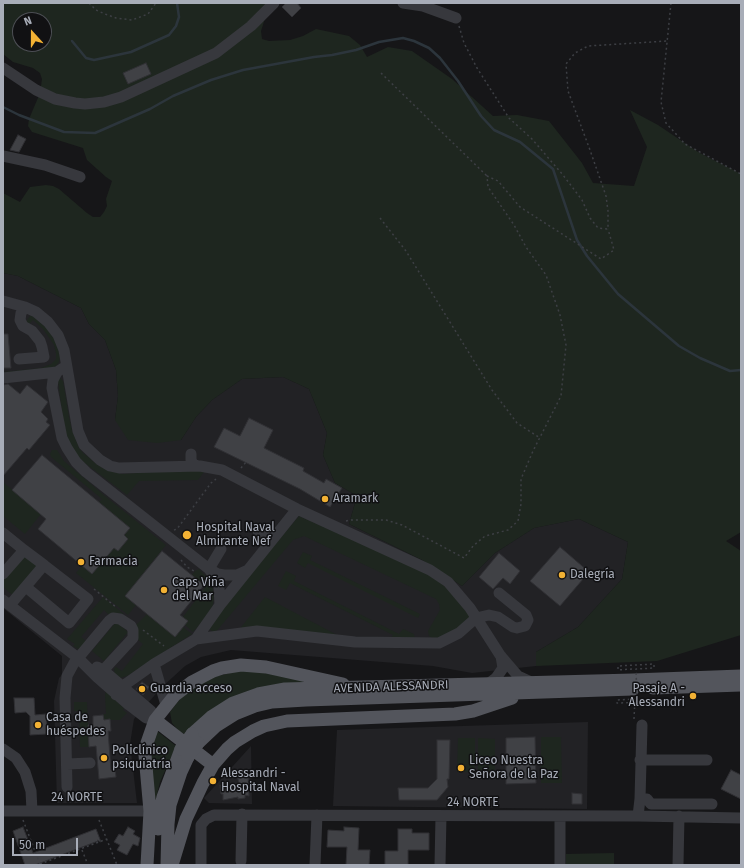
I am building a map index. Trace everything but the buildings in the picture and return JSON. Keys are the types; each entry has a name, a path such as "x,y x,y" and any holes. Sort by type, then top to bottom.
{"main road":[{"path":"147,865 150,811 145,755 147,742 155,720 166,705 184,688 204,675 222,668 241,665 274,669 365,688"},
{"name":"AVENIDA ALESSANDRI","path":"195,739 235,714 255,706 272,702 741,676"},
{"name":"AVENIDA ALESSANDRI","path":"156,865 159,814 168,781 184,753 211,717 222,709 258,694 284,690 488,684 532,688 741,685"},
{"path":"172,865 186,820 213,765 227,749 244,736 264,726 299,720 455,714 473,710 532,688"},
{"path":"155,720 213,765"},
{"name":"AVENIDA ALESSANDRI","path":"167,865 170,805 181,772 184,753"}],"street":[{"path":"3,68 36,90 55,99 85,104 104,102 121,97 216,53 251,26 274,3"},
{"path":"403,3 423,6 456,18"},
{"path":"3,156 44,164 80,177"},
{"path":"3,301 25,307 42,317 54,329 64,350 78,432 84,445 100,460 110,466 119,468 197,466 222,470 297,509 430,570 448,582 470,608 500,655 518,676 532,688"},
{"path":"19,359 44,357 40,341 32,331 22,323 21,313 25,307"},
{"path":"3,378 56,372 66,366"},
{"path":"56,372 52,388 60,426 67,448 76,462 217,581 219,587 220,605"},
{"path":"191,454 190,460 197,466"},
{"path":"196,639 220,605 297,509"},
{"path":"258,531 271,540"},
{"path":"3,533 88,599 69,623 26,587"},
{"path":"204,569 221,549"},
{"path":"4,572 24,550"},
{"path":"44,565 26,587 7,602 120,690 146,718 155,720"},
{"path":"204,569 224,575 237,575 249,570"},
{"path":"120,690 154,664 196,639 257,631 355,642 439,643 459,633 476,618 489,615 517,628 527,624 528,620 526,615 499,593"},
{"path":"67,787 65,698 67,676 70,668 109,621 114,618 120,619 131,626 133,630 133,638 100,674"},
{"path":"488,684 496,678 503,668 500,655"},
{"path":"154,664 166,705"},
{"path":"638,816 640,799 642,725"},
{"path":"3,749 16,758 24,772 31,791 32,811"},
{"path":"640,760 707,760"},
{"path":"67,764 90,763"},
{"path":"640,799 647,799 651,804 712,804"},
{"name":"24 NORTE","path":"3,811 150,811"},
{"path":"241,861 242,814"},
{"name":"24 NORTE","path":"201,865 201,825 206,819 214,815 679,816 741,818"},
{"path":"315,865 316,816"},
{"path":"440,865 441,816"},
{"path":"560,816 560,865"},
{"path":"678,865 679,816"}],"path":[{"path":"89,3 96,10 110,16 132,20 148,14 156,3"},
{"path":"671,3 661,102 666,123 685,144 741,174"},
{"path":"456,18 464,43 477,68 509,118 532,139 563,175 582,200 590,218 598,228 608,229"},
{"path":"382,73 487,176 498,181 520,207 601,259 614,250 608,229 606,196 568,91 566,64 575,54 588,46 667,41"},
{"path":"330,524 351,520 386,520 402,526 464,558 473,546 485,536 508,530 518,522 521,504 521,479 561,396 566,345 560,315 546,275 526,247 514,225 488,187 487,176"},
{"path":"380,218 406,251 492,390 517,423 540,438"},
{"path":"169,532 177,529 211,483 216,479 239,470 246,462"},
{"path":"179,557 182,562 194,571 204,569"},
{"path":"94,589 119,610"},
{"path":"141,628 167,649"},
{"path":"632,669 618,670 618,666 654,664 654,668 636,669 637,700 653,700 653,702 617,703 617,700 635,699"},
{"path":"20,811 40,865 82,850 107,839"},
{"path":"95,811 117,865"},
{"path":"82,850 88,865"}],"shaded area":[{"path":"3,3 270,3 261,31 262,39 269,41 290,40 303,36 316,29 349,36 360,45 367,57 388,47 412,51 452,79 493,116 517,115 549,121 582,163 593,183 634,186 647,147 630,110 658,125 698,152 741,174 741,532 726,541 741,551 741,635 657,661 536,666 536,652 578,627 622,579 628,542 579,519 534,528 495,553 462,586 422,560 349,524 357,496 335,483 323,455 327,433 309,389 283,377 242,379 212,400 196,417 181,440 157,443 128,440 115,420 118,396 116,370 105,340 89,324 81,308 18,276 3,273 3,193 20,202 30,187 46,185 53,186 59,189 93,217 100,217 107,206 106,199 112,181 87,160 83,148 32,132 28,126 29,119 40,93 42,79 40,73 33,68 13,62 3,54"},
{"name":"Hospital Naval Almirante Nef","path":"3,273 18,276 81,308 89,324 105,340 116,370 118,396 115,420 181,440 196,417 212,400 242,379 283,377 309,389 327,433 323,455 335,483 357,496 349,524 422,560 462,586 495,553 534,528 579,519 628,542 622,579 578,627 536,652 536,666 472,673 433,666 231,650 201,657 185,666 161,688 134,719 130,744 137,803 57,803 54,701 59,678 62,675 62,656 3,608"},
{"path":"30,316 33,316 49,330 58,346 60,357 59,362 54,368 3,375 3,372 41,368 51,364 56,359 54,345 43,329 33,320 29,324 25,323"},
{"path":"60,378 63,381 72,430 79,448 99,466 122,474 169,471 204,472 198,480 139,481 127,495 77,457 68,441 63,419 58,381"},
{"path":"52,450 57,450 64,461 166,545 125,596 136,605 128,615 76,573 82,566 92,574 114,548 118,551 128,539 124,535 130,528 99,502 102,499 51,457 50,454"},
{"path":"3,482 41,514 25,534 3,516"},
{"path":"299,516 425,572 444,585 470,616 466,623 443,638 432,638 429,636 428,631 440,610 436,599 304,536 293,540 215,633 209,629 221,609"},
{"path":"303,552 312,556 310,560 420,614 418,618 308,563 305,568 297,563"},
{"path":"25,554 41,566 15,597 3,587 3,580"},
{"path":"199,569 211,582 214,594 213,605 206,617 193,632 185,625 188,621 183,617 206,586 192,575"},
{"path":"286,571 296,576 294,581 399,634 403,629 414,634 415,639 390,640 393,635 290,583 286,590 278,586"},
{"path":"103,597 124,614 118,613 110,616 104,610 81,637 87,642 83,647 78,649 73,646 75,644 67,639"},
{"path":"265,597 339,636 238,631"},
{"path":"147,614 175,637 183,627 192,634 127,676 120,678 115,675 114,669 116,667 122,671 143,644 137,639 136,624"},
{"path":"116,622 128,632 104,661 92,651"},
{"path":"242,670 304,678 303,683 187,733 184,734 179,731 172,723 170,712 182,697 206,679"},
{"path":"106,692 124,708 123,710 127,713 120,720 104,720 103,714 106,714"},
{"path":"74,702 87,702 89,747 80,747 79,711 74,711"},
{"name":"Liceo Nuestra Señora de la Paz","path":"588,722 587,809 333,806 337,730"},
{"path":"157,731 176,746 160,782 153,810 149,756"},
{"path":"541,737 561,737 562,783 541,783"},
{"path":"458,738 475,738 475,772 457,772"},
{"path":"478,738 495,739 495,772 478,772"},
{"path":"251,746 252,804 209,803 204,798"},
{"path":"614,853 614,865 566,865 566,854"}],"waterway":[{"path":"72,41 86,58 94,60 131,52 169,35 176,26 179,17 177,3"},
{"path":"3,107 19,115 64,132 95,133 150,109 173,96 211,80 243,70 332,55 356,50 379,42 403,38 414,41 429,48 440,58 458,81 481,116 494,130 520,142 553,169 577,240 587,256 618,294 679,346 700,358 730,371 741,370"}],"place":[{"name":"Aramark","path":"325,499"},
{"name":"Hospital Naval Almirante Nef","path":"187,535"},
{"name":"Farmacia","path":"81,562"},
{"name":"Dalegría","path":"562,575"},
{"name":"Caps Viña del Mar","path":"164,590"},
{"name":"Guardia acceso","path":"142,689"},
{"name":"Pasaje A - Alessandri","path":"693,696"},
{"name":"Casa de huéspedes","path":"38,725"},
{"name":"Policlínico psiquiatría","path":"104,758"},
{"name":"Liceo Nuestra Señora de la Paz","path":"461,768"},
{"name":"Alessandri - Hospital Naval","path":"213,781"}]}
